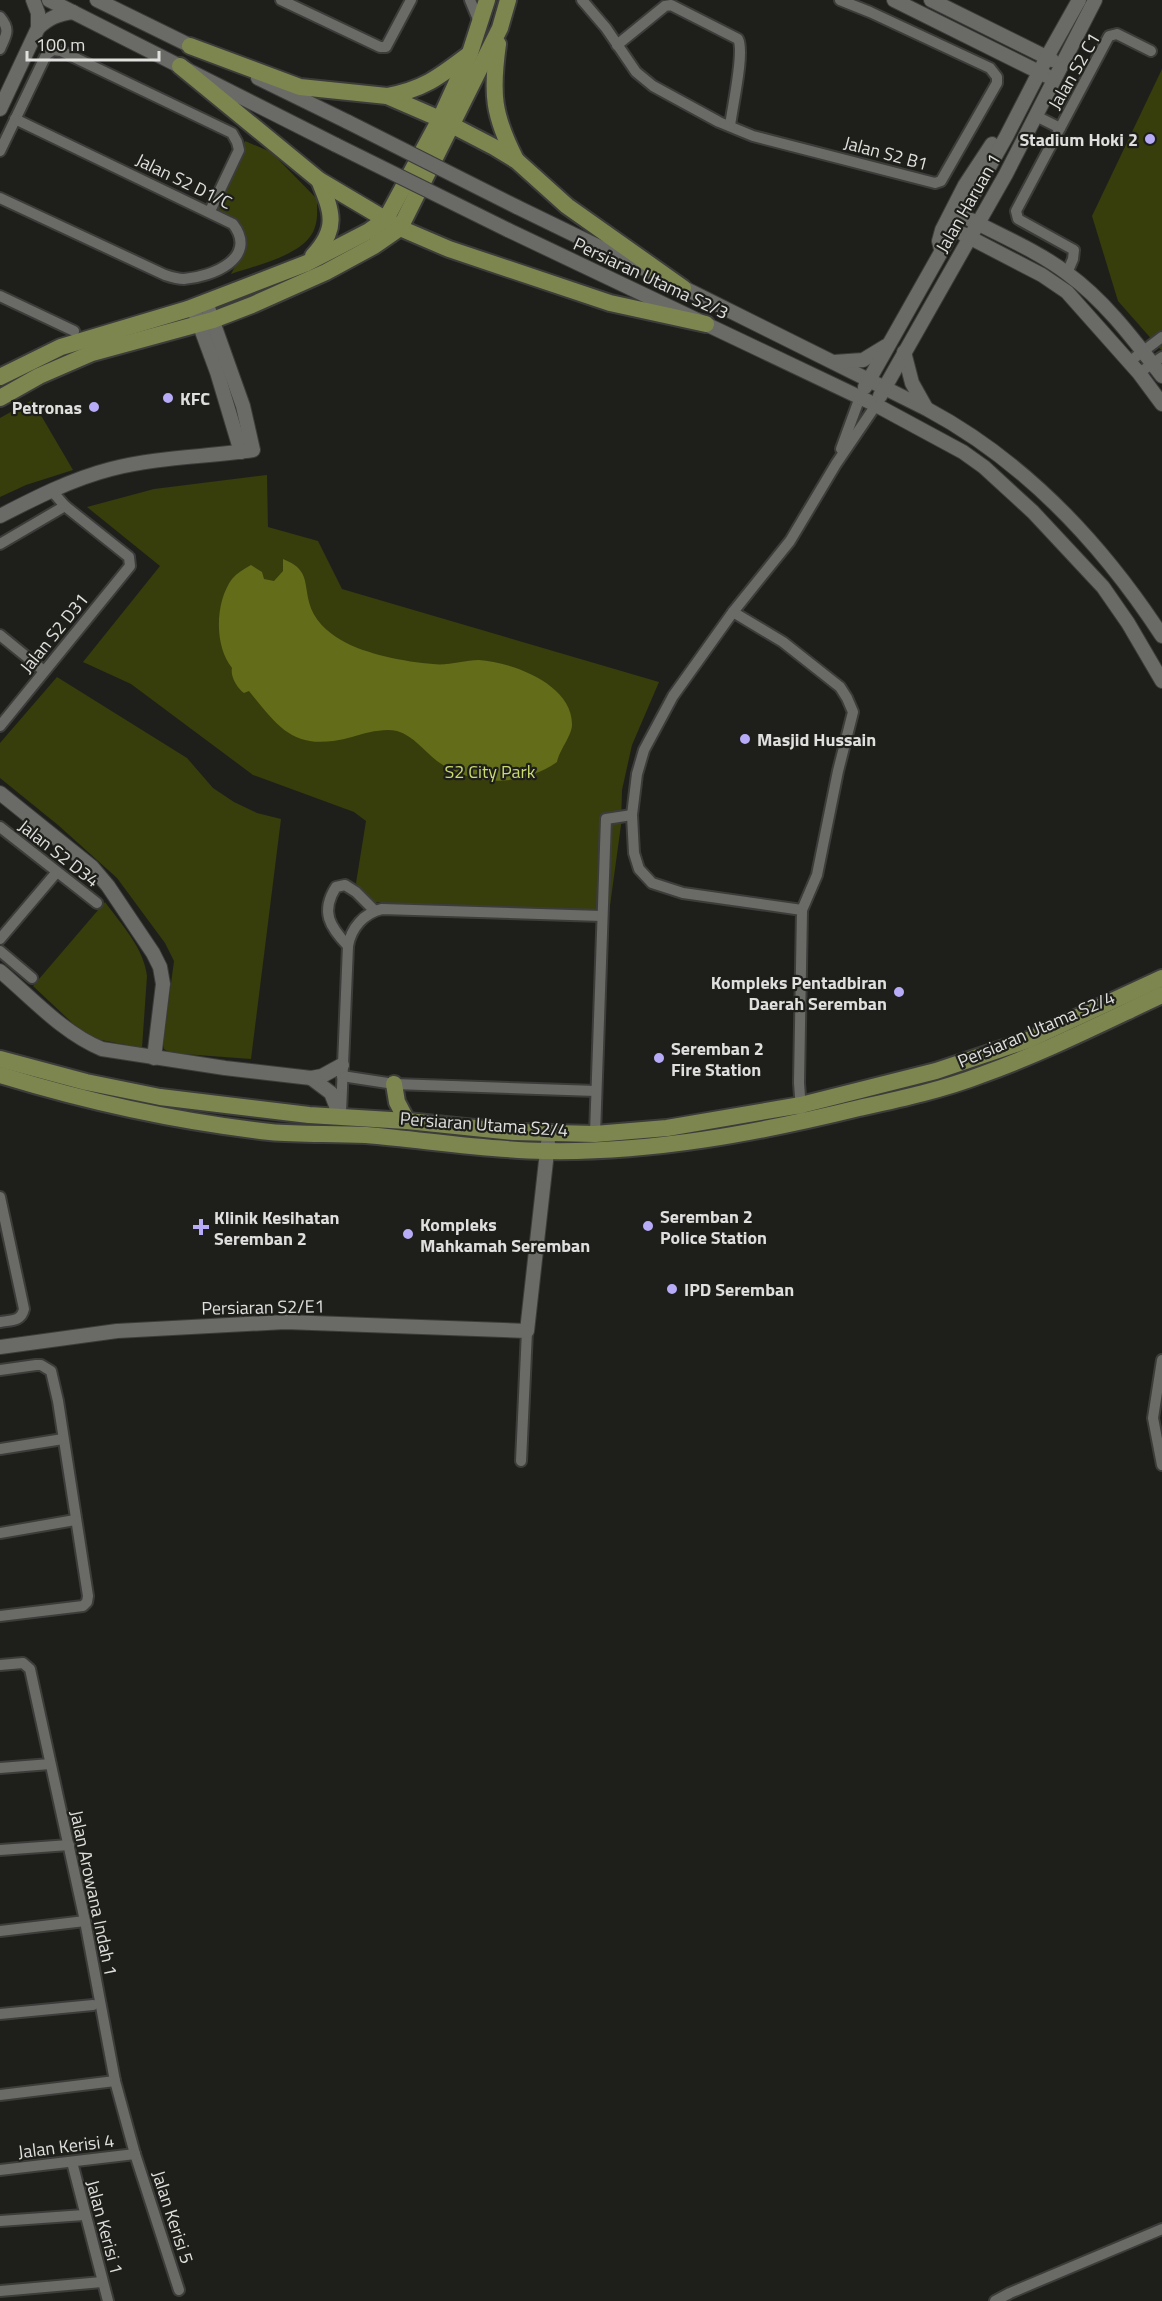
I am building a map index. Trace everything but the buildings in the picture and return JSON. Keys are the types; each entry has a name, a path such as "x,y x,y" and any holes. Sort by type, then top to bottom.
{"main road":[{"path":"33,0 38,13 38,28"},
{"name":"Persiaran Utama S2/3","path":"49,0 508,230 860,397 963,452 1033,512 1103,587 1128,623 1162,681"},
{"name":"Persiaran Utama S2/3","path":"97,0 348,122 958,426 996,452 1050,499 1119,574 1162,636"},
{"path":"446,122 487,0"},
{"path":"507,0 500,28 494,77 494,105 502,132 517,161"},
{"path":"894,0 1054,80"},
{"path":"931,0 1061,65"},
{"path":"860,397 1006,137 1079,0"},
{"name":"Jalan Haruan 1","path":"876,405 978,224 1095,0"},
{"path":"0,109 38,28 49,18 73,12"},
{"path":"0,398 39,376 92,353 206,321 252,305 326,272 374,246 393,224 446,122 500,28"},
{"path":"190,46 300,87 387,96 410,92 434,81 470,53"},
{"path":"180,66 319,180 393,224 449,249 600,299 706,324"},
{"path":"387,96 446,122 517,161 567,206 683,288"},
{"path":"942,251 939,241 942,230 965,185 992,144 1006,137"},
{"path":"307,263 326,242 331,228 331,209 319,180"},
{"path":"961,216 1067,273 1085,288 1143,352 1157,360 1162,376"},
{"path":"0,377 61,347 199,305 307,263 369,231 393,224"},
{"path":"953,229 1042,274 1067,292 1129,362 1162,404"},
{"path":"0,516 86,477 135,464 247,451 217,372 206,321 199,305"},
{"path":"832,362 863,360 888,345"},
{"path":"904,352 912,383 927,409"},
{"path":"0,793 92,867 108,886 153,953 163,984 154,1058"},
{"path":"0,971 67,1029 86,1042 102,1049 123,1054 310,1078 342,1071"},
{"name":"Persiaran Utama S2/4","path":"802,1114 1028,1040 1162,978"},
{"name":"Persiaran Utama S2/4","path":"0,1075 111,1105 180,1120 272,1132 548,1142 668,1136 920,1094 978,1076 1043,1051 1162,995"},
{"name":"Persiaran Utama S2/4","path":"0,1059 86,1083 160,1097 514,1132 548,1142 595,1134 668,1136"},
{"path":"310,1078 331,1093 345,1124 361,1135"},
{"path":"394,1084 397,1102 407,1121"},
{"path":"527,1331 548,1142"},
{"name":"Persiaran S2/E1","path":"0,1347 117,1331 285,1322 527,1331"}],"street":[{"path":"287,1 380,47 386,47 411,0"},
{"path":"470,0 480,24"},
{"name":"Jalan S2 B1","path":"582,0 606,28 636,72 654,86 730,126 753,136 935,183 941,181 997,83 995,72 901,26 840,0"},
{"path":"617,45 665,6 671,5 738,39 741,45 740,63 730,126"},
{"path":"0,49 7,33 3,21"},
{"name":"Jalan S2 C1","path":"1067,273 1074,250 1018,219 1016,211 1108,36 1117,34 1151,51"},
{"path":"0,151 46,55 53,50 61,51 232,133 239,150 210,211"},
{"name":"Jalan S2 C1","path":"1036,116 1060,128"},
{"name":"Jalan S2 D1/C","path":"0,198 165,275 180,279 201,277 225,267 235,257 242,244 240,232 233,224 210,211 15,119"},
{"path":"946,175 965,185"},
{"path":"0,296 74,331"},
{"path":"1129,362 1162,337"},
{"path":"1139,374 1157,360"},
{"path":"836,464 860,397"},
{"path":"802,910 683,893 652,883 639,869 634,853 632,815 637,774 644,750 673,696 733,612 790,541 836,464 876,405"},
{"path":"0,544 65,506 52,491"},
{"name":"Jalan S2 D31","path":"0,726 130,566 129,556 65,506"},
{"path":"733,612 783,642 840,687 848,698 853,712 838,771 817,875 802,910 802,1114"},
{"path":"0,635 44,671"},
{"path":"595,1134 606,819 632,815"},
{"name":"Jalan S2 D34","path":"0,827 97,903"},
{"path":"0,939 56,873"},
{"path":"348,946 332,929 328,914 330,896 336,887 345,885 356,892 374,910"},
{"path":"340,1116 348,946 350,934 361,920 374,910 602,916"},
{"path":"0,951 32,978"},
{"path":"342,1071 394,1084 596,1091"},
{"path":"0,1197 24,1309 22,1316 18,1319 0,1322"},
{"path":"521,1461 527,1331"},
{"path":"1162,1360 1153,1418 1162,1465"},
{"path":"0,1370 36,1365 46,1367 51,1371 88,1596 83,1606 0,1616"},
{"path":"0,1449 63,1438"},
{"path":"0,1533 75,1520"},
{"name":"Jalan Arowana Indah 1","path":"0,1665 23,1663 30,1670 86,1922 115,2081 135,2154"},
{"path":"0,1768 50,1764"},
{"path":"0,1850 69,1845"},
{"path":"0,1931 86,1922"},
{"path":"0,2014 93,2005"},
{"path":"0,2095 115,2081"},
{"name":"Jalan Kerisi 4","path":"0,2170 135,2154"},
{"name":"Jalan Kerisi 5","path":"135,2154 179,2290"},
{"name":"Jalan Kerisi 1","path":"72,2162 108,2301"},
{"path":"0,2221 84,2215"},
{"path":"996,2301 1162,2229"},
{"path":"0,2291 102,2282"}],"green space":[{"path":"1162,69 1162,351 1118,301 1092,216"},
{"path":"245,141 271,152 317,199 317,217 310,237 302,245 279,258 231,274 243,250 246,235 237,223 215,208"},
{"path":"32,400 73,470 26,485 0,497 0,418"},
{"name":"S2 City Park","path":"267,475 268,527 318,541 342,589 659,682 632,745 622,790 621,825 609,913 370,902 356,883 366,821 354,812 253,775 131,684 83,662 160,566 87,507 154,489"},
{"path":"57,677 187,758 213,788 234,802 257,813 281,819 251,1059 170,1053 164,1049 174,961 165,943 117,878 58,825 0,778 0,743"},
{"path":"105,902 137,946 145,966 147,976 142,1048 96,1039 83,1033 33,986"}],"shaded area":[{"path":"283,559 297,567 304,576 309,602 317,619 331,633 350,645 398,659 422,663 444,664 479,660 507,665 538,678 551,687 570,711 572,725 557,762 543,770 513,780 481,779 451,770 437,761 409,736 397,731 380,731 317,742 303,740 281,727 249,691 244,693 237,685 222,648 219,624 222,600 232,579 251,565 262,572 264,579 274,581 283,571"}],"place":[{"name":"Stadium Hoki 2","path":"1150,139"},
{"name":"KFC","path":"168,398"},
{"name":"Petronas","path":"94,407"},
{"name":"Masjid Hussain","path":"745,739"},
{"name":"Kompleks Pentadbiran Daerah Seremban","path":"899,992"},
{"name":"Seremban 2 Fire Station","path":"659,1058"},
{"name":"Seremban 2 Police Station","path":"648,1226"},
{"name":"Klinik Kesihatan Seremban 2","path":"201,1227"},
{"name":"Kompleks Mahkamah Seremban","path":"408,1234"},
{"name":"IPD Seremban","path":"672,1289"}]}
